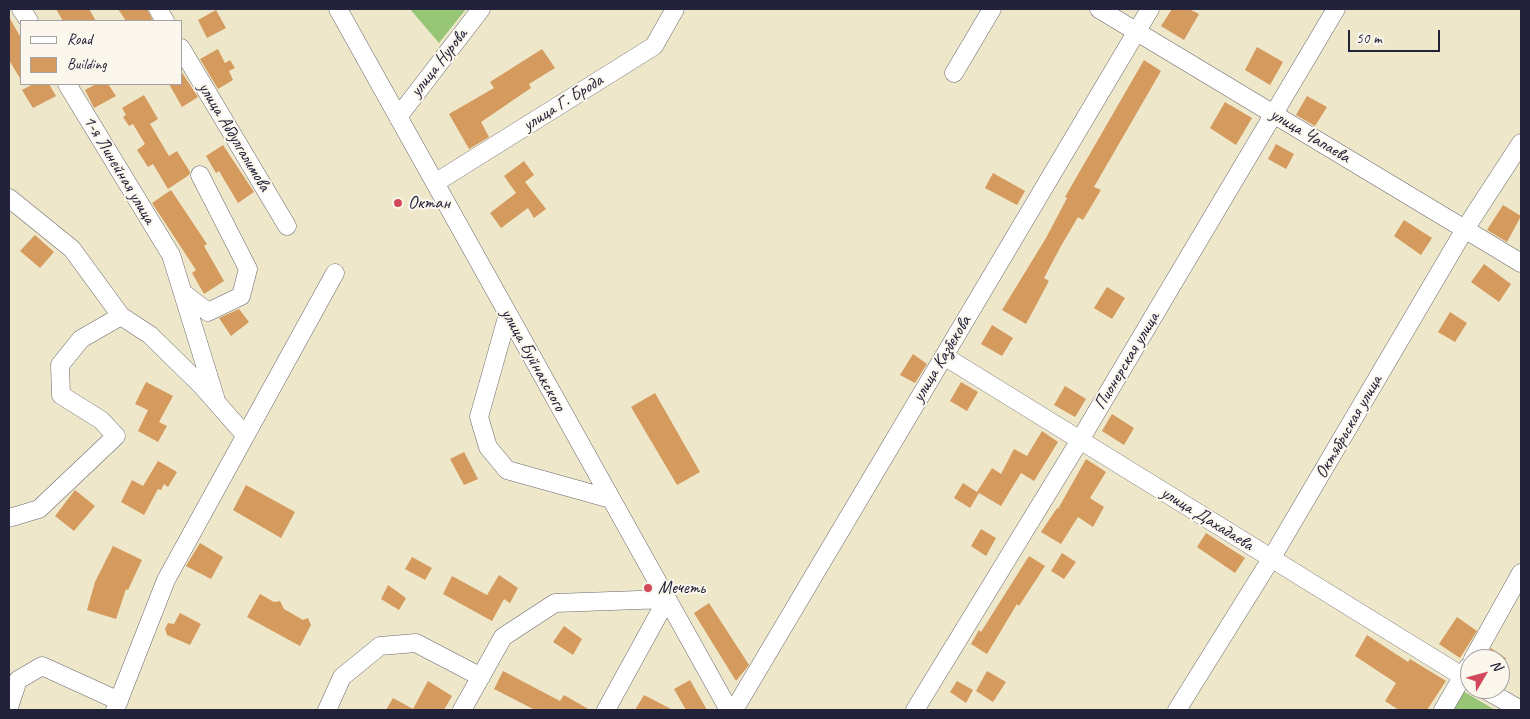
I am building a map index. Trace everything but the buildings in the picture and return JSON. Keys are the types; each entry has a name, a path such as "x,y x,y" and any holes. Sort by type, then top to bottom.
{"street":[{"path":"21,9 28,20"},
{"path":"158,9 164,20"},
{"name":"улица Буйнакского","path":"338,9 729,710"},
{"name":"улица Нурова","path":"398,117 481,9"},
{"name":"улица Г. Брода","path":"435,183 654,46 675,9"},
{"path":"954,73 992,9"},
{"name":"улица Чапаева","path":"1099,9 1521,263"},
{"name":"улица Казбекова","path":"734,710 1150,9"},
{"name":"Пионерская улица","path":"915,710 1080,440 1336,9"},
{"name":"улица Абдулгалимова","path":"182,50 287,226"},
{"name":"1-я Линейная улица","path":"68,85 171,255 217,403"},
{"name":"Октябрьская улица","path":"1177,710 1271,560 1464,229 1521,143"},
{"path":"183,293 208,312 241,296 248,269 200,175"},
{"path":"9,198 72,249 121,316 150,335 217,403 245,435"},
{"path":"9,707 18,680 42,666 117,706 166,580 335,273"},
{"path":"508,314 479,417 488,447 507,470 611,499"},
{"path":"9,518 38,509 116,436 101,420 61,395 60,365 81,339 121,316"},
{"name":"улица Дахадаева","path":"944,356 1271,560 1460,669"},
{"path":"1478,649 1521,573"},
{"path":"462,710 503,637 554,603 667,599"},
{"path":"606,710 667,599"},
{"path":"327,710 342,677 380,646 416,643 481,677"},
{"path":"1443,710 1460,686"},
{"path":"1502,699 1521,710"}],"green space":[{"path":"410,9 466,9 439,43"},
{"path":"1456,687 1460,689 1460,699 1476,699 1495,710 1443,710"}],"place":[{"name":"Октан","path":"398,203"},
{"name":"Мечеть","path":"648,588"}]}
